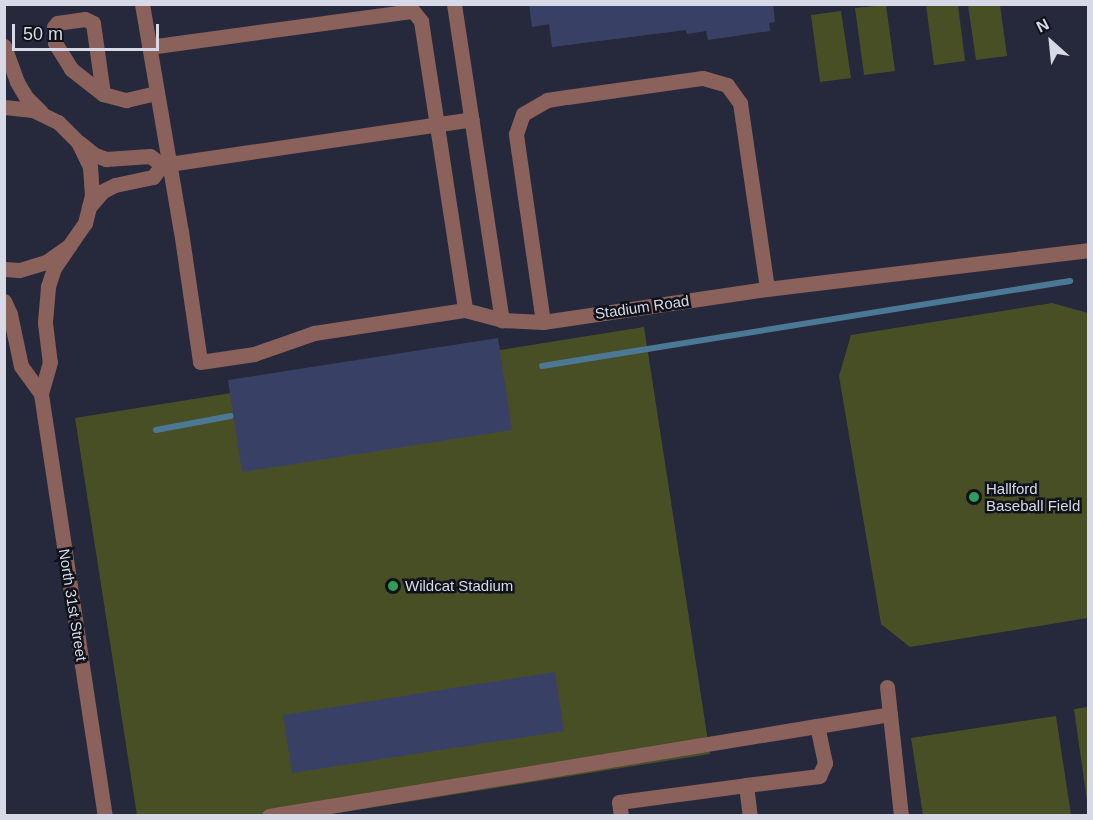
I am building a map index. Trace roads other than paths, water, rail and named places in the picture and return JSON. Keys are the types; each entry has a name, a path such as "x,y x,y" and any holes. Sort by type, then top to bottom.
{"street":[{"path":"142,4 157,93 165,165"},
{"path":"454,4 502,320"},
{"path":"149,47 413,10 421,21 465,310"},
{"path":"103,94 93,23 86,19 57,23 54,27 55,43 71,69 103,94 126,100 157,93"},
{"path":"4,46 17,82 26,97 43,115"},
{"path":"543,322 516,134 523,114 547,100 567,97 703,78 727,85 740,104 767,289"},
{"path":"4,107 33,110 58,122 78,142 95,155 106,159 150,156 165,165"},
{"path":"89,207 103,191 115,185 153,177 165,165 471,119"},
{"path":"78,142 90,167 92,195 89,207"},
{"name":"Stadium Road","path":"165,165 200,362 254,354 314,333 465,310 502,320 543,322 767,289 1089,250"},
{"name":"North 31st Street","path":"89,207 85,223 54,268 48,287 45,323 50,362 41,394 105,816"},
{"path":"4,269 19,270 46,262 69,246"},
{"name":"North 31st Street","path":"4,302 10,315 21,366 41,394"},
{"path":"887,687 901,816"},
{"path":"269,816 890,714"},
{"path":"621,816 619,802 746,785 803,780 819,776 825,763 817,726"},
{"path":"746,785 750,816"}],"waterway":[{"path":"542,366 1070,281"},
{"path":"156,430 231,416"}],"place":[{"name":"Hallford Baseball Field","path":"974,497"},
{"name":"Wildcat Stadium","path":"393,586"}]}
